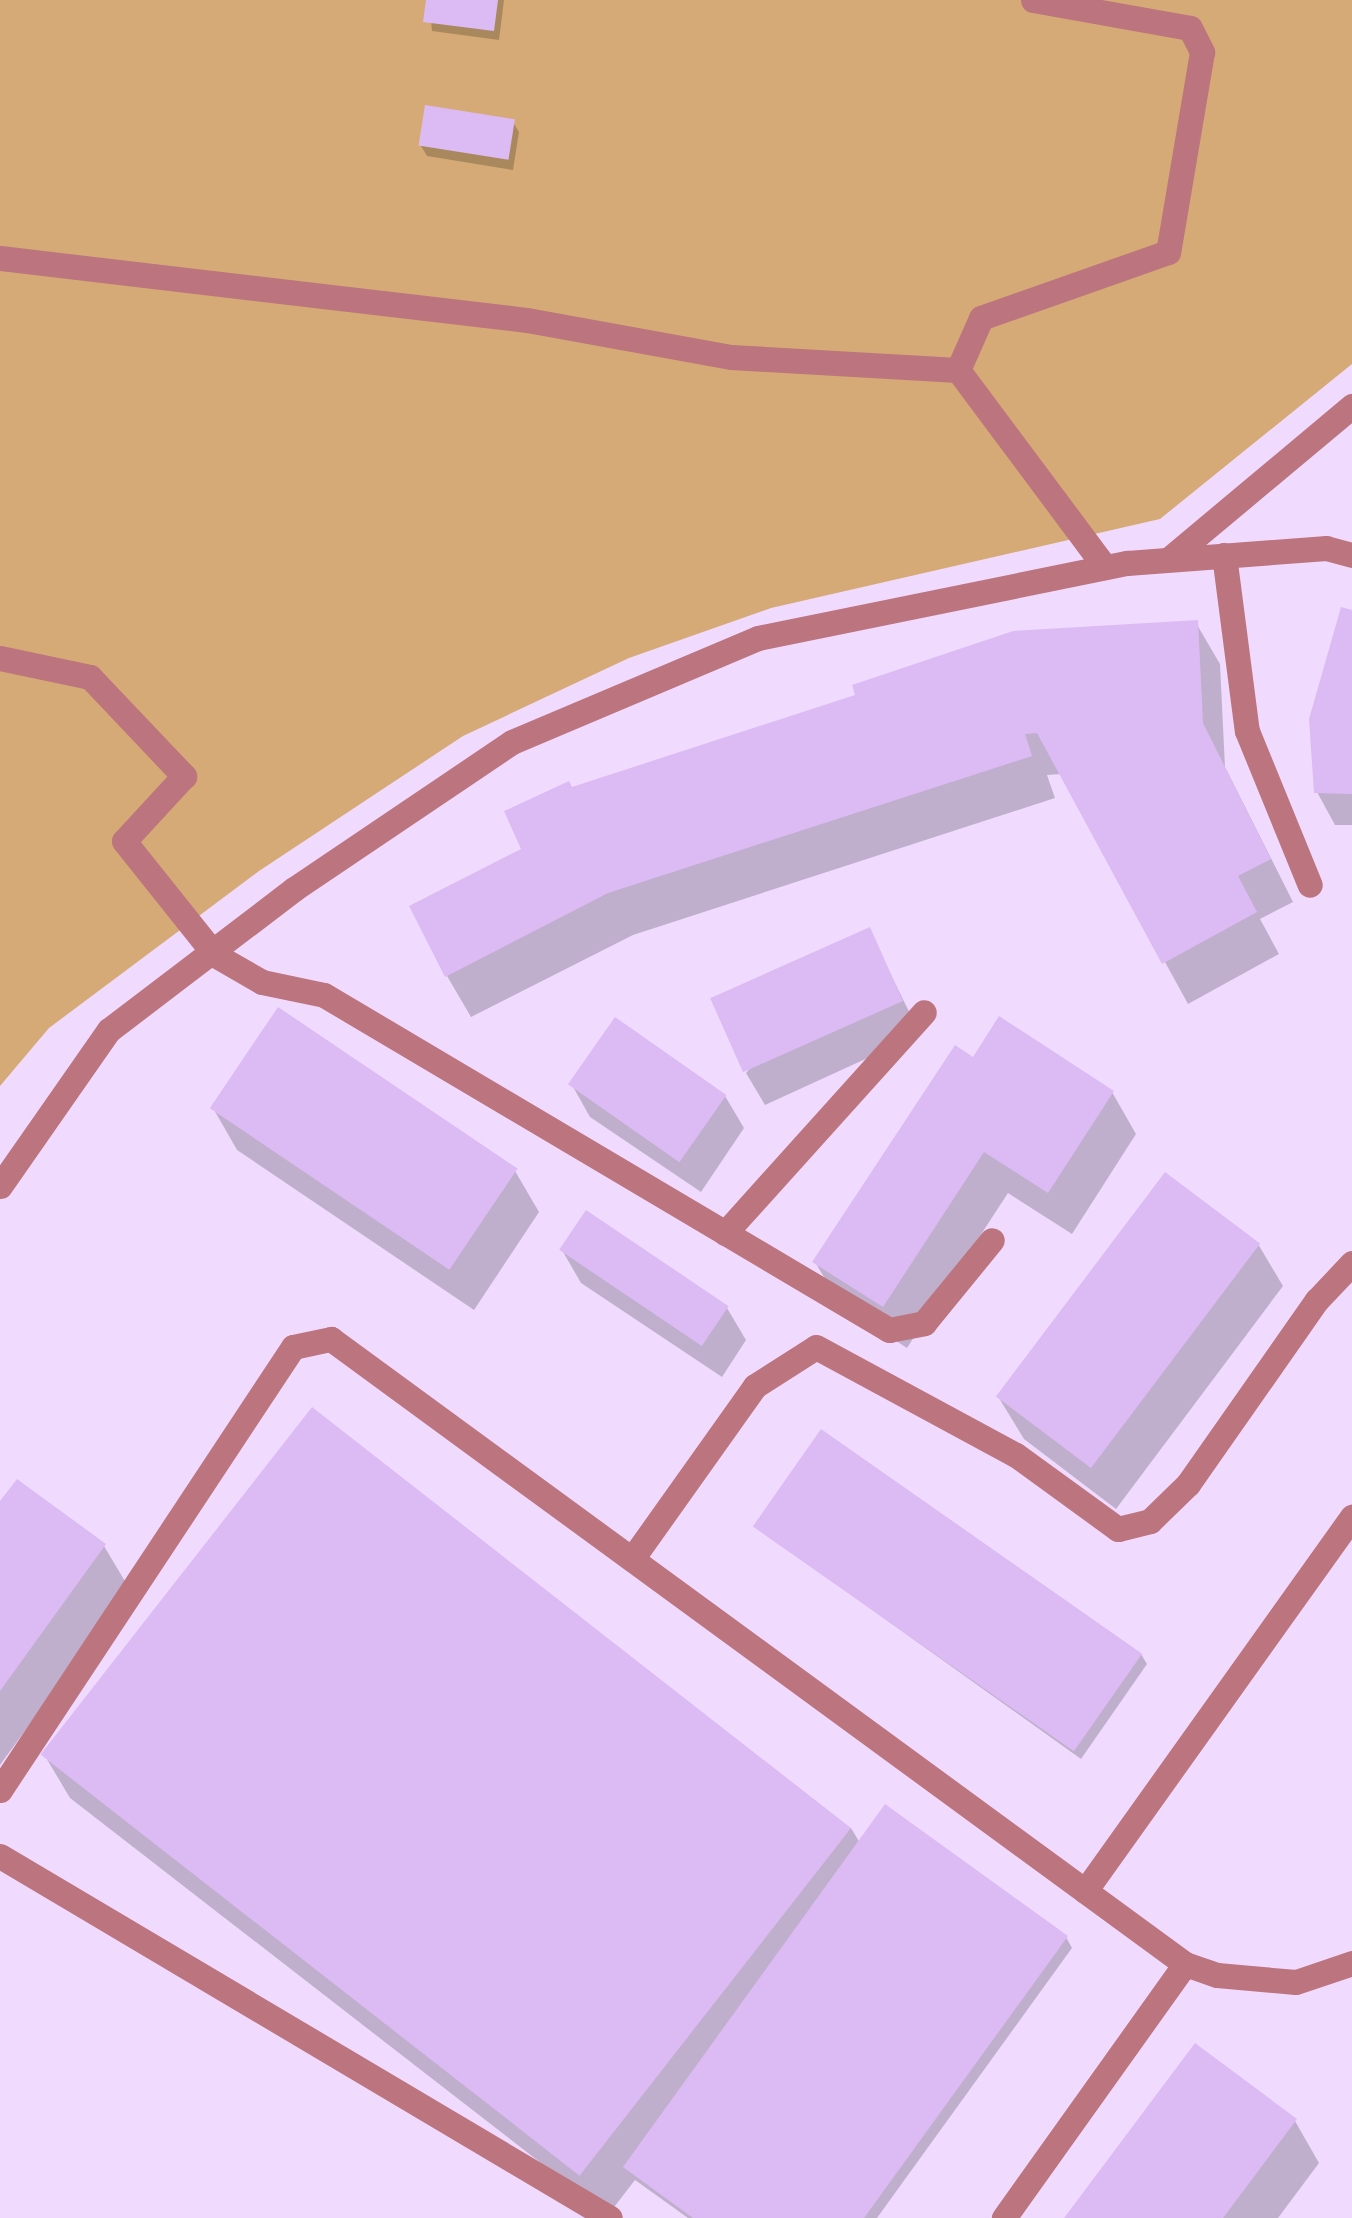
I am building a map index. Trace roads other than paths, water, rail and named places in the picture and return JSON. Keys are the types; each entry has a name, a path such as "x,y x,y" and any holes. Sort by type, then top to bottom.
{"street":[{"path":"958,370 981,318 1168,252 1202,52 1190,28 1033,0"},
{"path":"0,258 527,320 731,357 958,370 1106,567"},
{"path":"1169,560 1352,406"},
{"path":"0,1186 109,1030 215,956 294,889 512,742 758,638 1106,567 1326,548 1352,555"},
{"path":"1224,556 1248,731 1310,885"},
{"path":"0,658 90,677 184,776 124,841 215,956 262,982 324,995 889,1330 924,1323 992,1240"},
{"path":"725,1233 924,1012"},
{"path":"632,1559 755,1386 816,1348 1016,1455 1118,1529 1150,1521 1188,1484 1317,1300 1352,1264"},
{"path":"0,1790 293,1347 331,1338 1185,1964 1217,1975 1296,1982 1352,1963"},
{"path":"1084,1891 1352,1516"},
{"path":"0,1856 610,2218"},
{"path":"1004,2218 1185,1964"}]}
